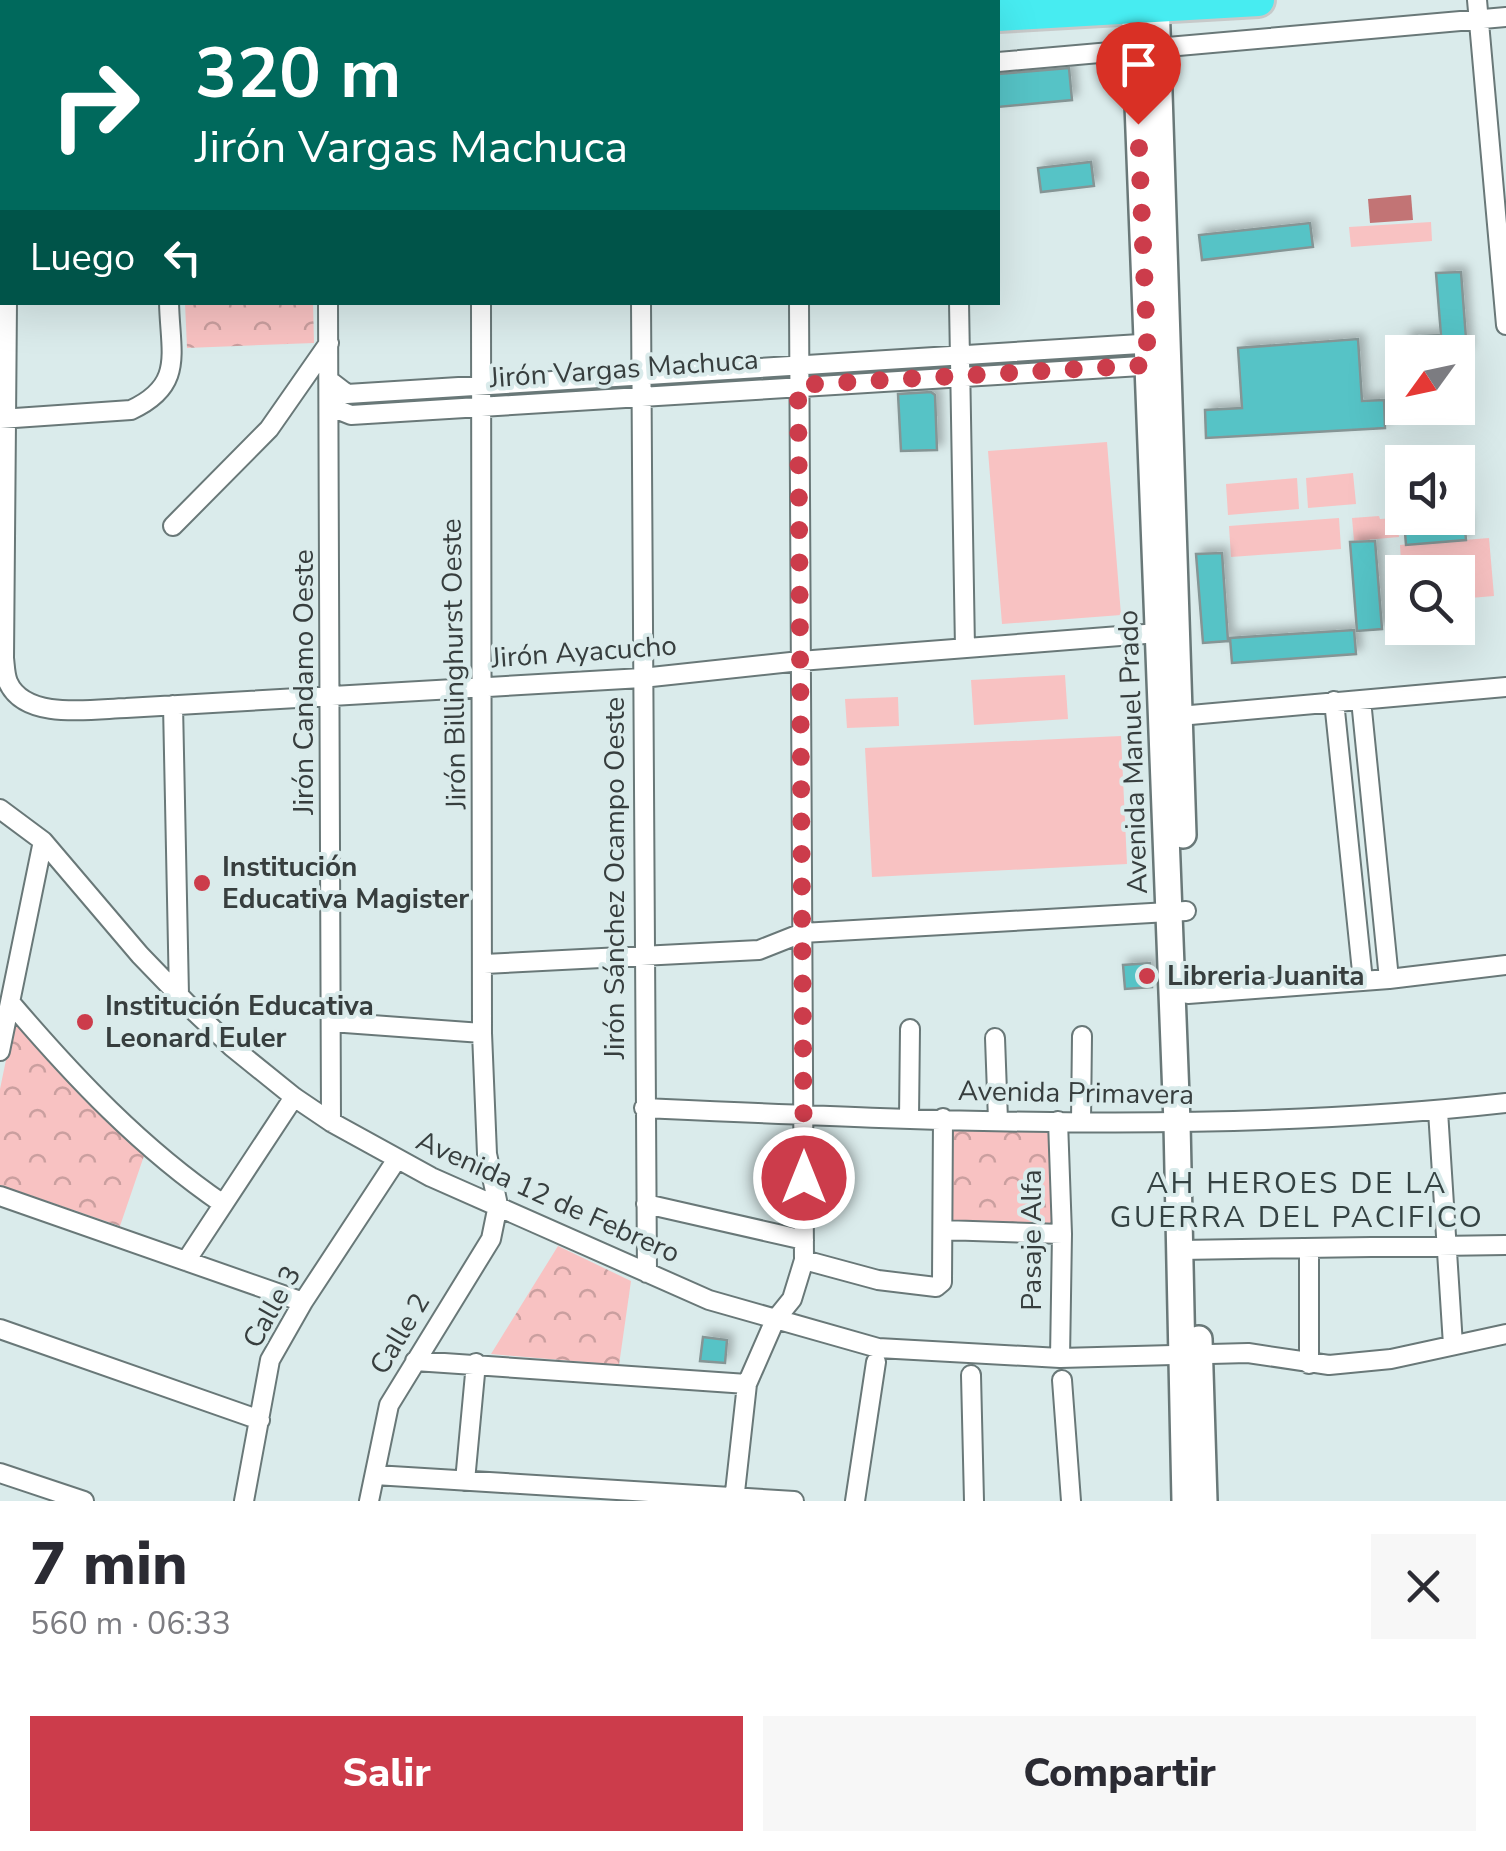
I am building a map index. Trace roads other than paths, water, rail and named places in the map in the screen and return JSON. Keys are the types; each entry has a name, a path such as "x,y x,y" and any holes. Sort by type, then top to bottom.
{"highway":[{"path":"1000,15 1258,0"}],"main road":[{"name":"Avenida Manuel Prado","path":"1145,4 1191,1357 1204,1501"},
{"name":"Avenida Manuel Prado","path":"1157,354 1158,633 1170,717"},
{"name":"Avenida Manuel Prado","path":"1177,912 1188,994 1184,1122"},
{"name":"Avenida Manuel Prado","path":"1185,1501 1191,1357"}],"street":[{"path":"1478,0 1506,325"},
{"path":"1000,62 1506,17"},
{"path":"6,305 4,419 131,410 160,394 171,370 168,305"},
{"name":"Jirón Candamo Oeste","path":"328,305 332,1122"},
{"name":"Jirón Billinghurst Oeste","path":"481,305 482,1034 487,1154 498,1205"},
{"name":"Jirón Sánchez Ocampo Oeste","path":"641,305 647,1274"},
{"path":"734,1500 747,1384 776,1320 792,1299 804,1260 799,305"},
{"path":"958,305 965,648"},
{"path":"173,526 269,428 330,342"},
{"name":"Jirón Vargas Machuca","path":"331,391 347,394 959,354 1157,354"},
{"name":"Jirón Vargas Machuca","path":"331,391 343,414 351,415 960,375 1157,354"},
{"name":"Jirón Ayacucho","path":"4,419 7,680 16,694 52,708 173,705 642,678 800,660 1158,633"},
{"path":"1170,717 1506,687"},
{"path":"1361,700 1390,978"},
{"path":"1334,701 1363,981"},
{"path":"173,705 179,995"},
{"name":"Avenida 12 de Febrero","path":"0,809 43,841 179,995 232,1047 294,1097 396,1158 710,1300 878,1348 1060,1358 1248,1354 1308,1364 1391,1359 1506,1334"},
{"path":"0,1052 8,987 43,841"},
{"path":"484,964 759,950 802,932 1177,912"},
{"path":"1188,994 1506,966"},
{"path":"8,987 113,1114 153,1152 222,1204"},
{"path":"331,1022 482,1034"},
{"path":"909,1118 910,1029"},
{"path":"1081,1122 1082,1036"},
{"path":"995,1038 998,1120"},
{"path":"186,1261 294,1097"},
{"name":"Avenida Primavera","path":"644,1108 909,1118 1184,1122 1438,1111 1506,1103"},
{"path":"1438,1111 1453,1346"},
{"path":"804,1260 878,1280 936,1286 942,1282 944,1118"},
{"name":"Pasaje Alfa","path":"1058,1121 1062,1234 1060,1358"},
{"name":"Calle 3","path":"244,1501 270,1360 396,1158"},
{"path":"0,1196 303,1302"},
{"path":"646,1204 804,1240"},
{"name":"Calle 2","path":"370,1501 390,1405 491,1239 498,1205"},
{"path":"943,1230 1062,1234"},
{"path":"1188,1250 1506,1246"},
{"path":"1308,1364 1309,1250"},
{"path":"0,1329 260,1420"},
{"path":"415,1361 476,1362 747,1384"},
{"path":"465,1480 476,1362"},
{"path":"855,1501 876,1362"},
{"path":"971,1375 974,1501"},
{"path":"1062,1380 1071,1501"},
{"path":"0,1473 84,1501"},
{"path":"375,1474 794,1501"}],"place":[{"name":"Institución Educativa Magister","path":"202,883"},
{"name":"Libreria Juanita","path":"1147,976"},
{"name":"Institución Educativa Leonard Euler","path":"85,1022"}],"district":[{"name":"AH HEROES DE LA GUERRA DEL PACIFICO","path":"1297,1200"}]}
